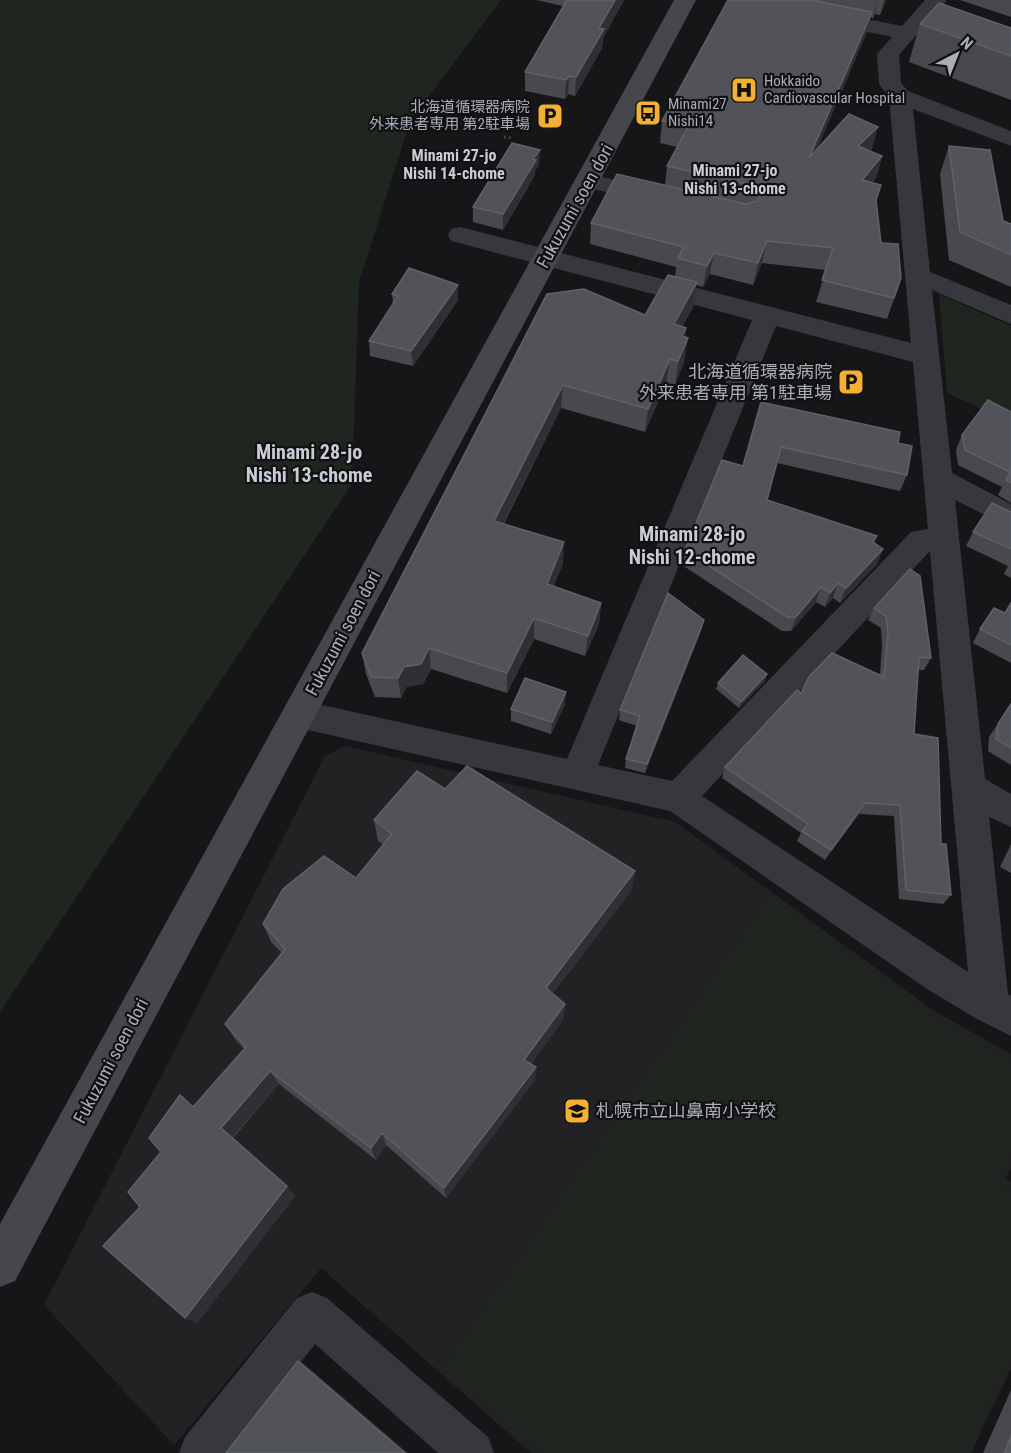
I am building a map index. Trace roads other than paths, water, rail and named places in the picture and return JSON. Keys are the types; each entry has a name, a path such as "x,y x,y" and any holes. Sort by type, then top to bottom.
{"street":[{"name":"Fukuzumi soen dori","path":"0,1266 685,0"},
{"path":"738,0 906,33"},
{"path":"936,0 888,54 890,84 900,96 1011,139"},
{"path":"900,96 969,788 1001,1012"},
{"path":"589,181 677,201"},
{"path":"460,235 925,356"},
{"path":"917,279 934,281 1011,315"},
{"path":"574,777 585,758 767,315"},
{"path":"939,479 1011,517"},
{"path":"678,798 922,540 945,541"},
{"path":"299,714 574,777 678,798 940,976 1001,1012"},
{"path":"969,788 1011,812"},
{"path":"201,1453 312,1312 472,1453"}],"place":[{"name":"Hokkaido Cardiovascular Hospital","path":"744,90"},
{"name":"Minami27 Nishi14","path":"648,113"},
{"name":"北海道循環器病院 外来患者専用 第2駐車場","path":"550,116"},
{"name":"北海道循環器病院 外来患者専用 第1駐車場","path":"851,382"},
{"name":"札幌市立山鼻南小学校","path":"577,1111"}],"district":[{"name":"Minami 27-jo Nishi 14-chome","path":"454,164"},
{"name":"Minami 27-jo Nishi 13-chome","path":"735,179"},
{"name":"Minami 28-jo Nishi 13-chome","path":"309,464"},
{"name":"Minami 28-jo Nishi 12-chome","path":"692,546"}]}
